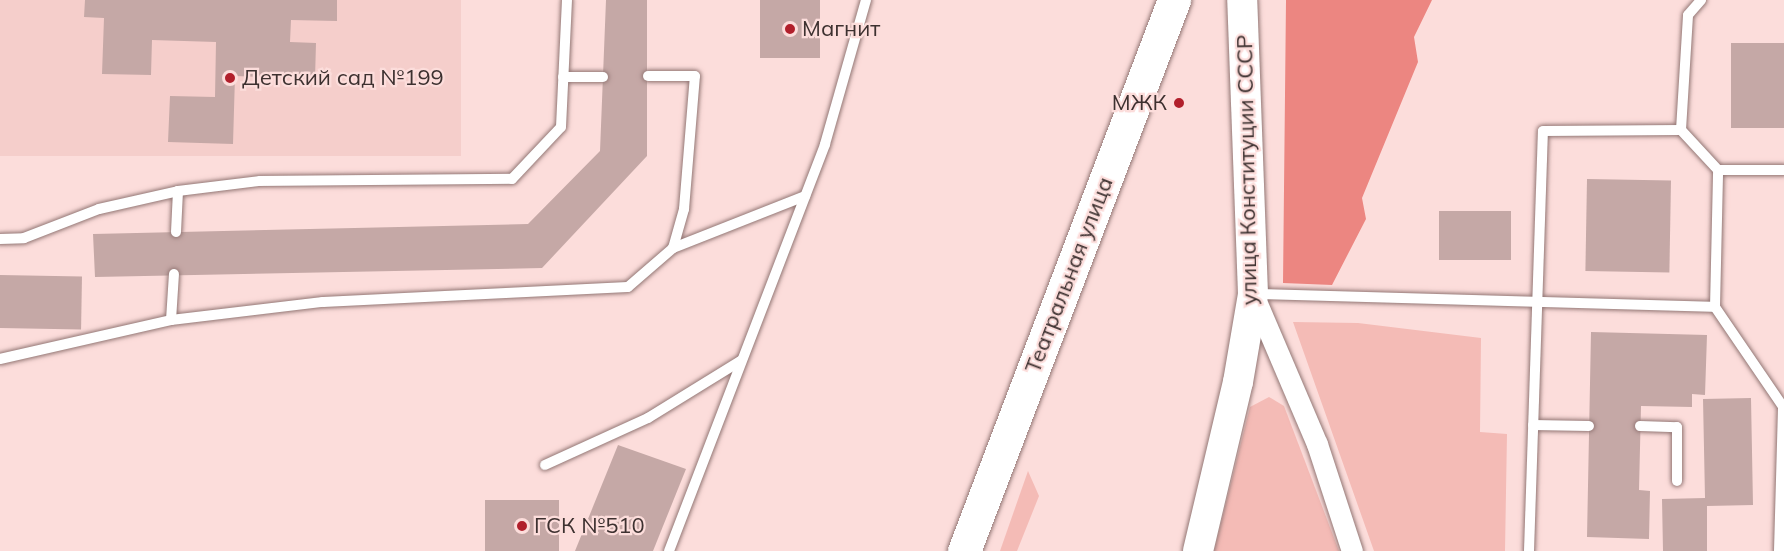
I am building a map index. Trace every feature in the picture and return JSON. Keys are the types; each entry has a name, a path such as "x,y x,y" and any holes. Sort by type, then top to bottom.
{"main road":[{"name":"Театральная улица","path":"964,551 1174,0"}],"street":[{"name":"улица Конституции СССР","path":"1198,551 1238,382 1253,294 1242,0"},
{"path":"1253,294 1317,444 1352,551"}],"lane":[{"path":"0,239 24,238 99,209 178,191 260,181 512,179 561,127 567,0"},
{"path":"669,551 825,144 867,0"},
{"path":"1701,0 1688,15 1681,130 1718,171 1715,308 1784,408 1779,551"},
{"path":"648,76 695,76 684,208 673,248"},
{"path":"563,77 603,77"},
{"path":"1529,551 1543,130 1681,130"},
{"path":"1718,171 1784,170"},
{"path":"176,232 178,191"},
{"path":"0,359 171,320 323,302 628,287 673,248 805,196"},
{"path":"171,320 174,274"},
{"path":"1253,294 1715,308"},
{"path":"545,465 648,418 742,360"},
{"path":"1533,425 1589,426"},
{"path":"1640,426 1677,427 1677,481"}],"shaded area":[{"name":"Детский сад №199","path":"0,0 461,0 461,156 0,156"},
{"path":"1286,0 1432,0 1414,37 1418,62 1362,198 1366,219 1332,285 1283,283"},
{"path":"1293,322 1358,323 1481,338 1480,432 1507,434 1505,551 1374,551"},
{"path":"1269,397 1284,406 1339,551 1214,551 1250,407"},
{"path":"1028,471 1039,496 1017,551 1000,551"}],"building":[{"path":"85,0 337,0 337,21 291,20 290,42 316,43 315,79 235,76 233,144 168,142 170,96 215,97 216,42 152,40 151,75 102,74 104,18 84,17"},
{"path":"606,0 647,0 647,156 542,268 95,277 93,234 528,224 600,151"},
{"name":"Магнит","path":"760,0 820,0 820,58 760,58"},
{"path":"1731,43 1784,43 1784,128 1731,128"},
{"path":"1587,179 1671,180 1669,272 1585,271"},
{"path":"1439,211 1511,211 1511,260 1439,260"},
{"path":"0,275 82,276 81,329 0,328"},
{"path":"1591,332 1707,335 1705,395 1692,394 1692,407 1641,406 1639,490 1650,491 1649,539 1587,537"},
{"path":"1751,398 1753,505 1707,506 1707,551 1663,551 1662,499 1705,498 1703,399"},
{"path":"618,445 686,469 653,551 575,551"},
{"name":"ГСК №510","path":"485,500 559,500 559,551 485,551"}],"place":[{"name":"Магнит","path":"790,29"},
{"name":"Детский сад №199","path":"230,78"},
{"name":"МЖК","path":"1179,103"},
{"name":"ГСК №510","path":"522,526"}]}
